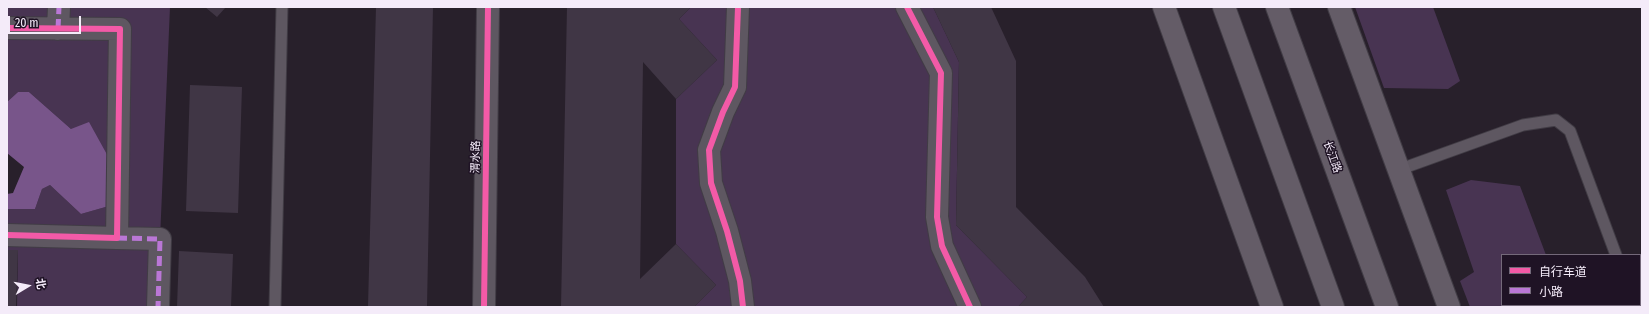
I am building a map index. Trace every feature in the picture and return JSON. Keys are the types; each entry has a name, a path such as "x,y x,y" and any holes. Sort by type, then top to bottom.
{"main road":[{"path":"1164,7 1272,307"},
{"path":"1224,7 1332,307"},
{"name":"长江路","path":"1277,7 1387,307"},
{"path":"1339,7 1449,307"}],"street":[{"path":"58,29 59,7"},
{"name":"渭水路","path":"484,307 488,7"},
{"path":"738,7 735,87 723,112 709,150 710,183 727,231 740,281 743,307"},
{"path":"907,7 941,73 937,217 942,246 970,307"},
{"path":"7,28 120,29 117,238"},
{"path":"7,235 160,239 158,307"}],"lane":[{"path":"275,307 282,7"},
{"path":"1398,170 1523,125 1556,120 1570,131 1616,254"}],"shaded area":[{"path":"9,7 170,7 160,239 117,238 110,160 71,129 29,92 18,92 7,102 7,9"},
{"path":"691,7 933,7 959,62 956,225 1027,297 1018,307 694,307 716,285 676,244 676,99 717,60 679,19"},
{"path":"1355,7 1433,7 1460,81 1448,89 1384,88"},
{"path":"18,92 29,92 71,129 89,122 110,160 109,206 81,214 50,185 42,189 35,209 7,209 7,194 13,193 24,167 7,153 7,102"},
{"path":"1471,180 1520,186 1546,254 1501,254 1501,306 1566,307 1470,307 1460,281 1474,272 1446,190"},
{"path":"50,185 81,214 109,206 111,248 160,248 158,307 17,307 18,251 7,250 7,209 35,209 42,189"}],"building":[{"path":"205,7 226,7 217,17"},
{"path":"376,7 433,7 427,306 368,306"},
{"path":"567,7 691,7 679,19 717,60 676,99 643,62 640,279 676,244 716,285 694,307 561,307"},
{"path":"933,7 991,7 1016,61 1016,207 1085,277 1104,307 1018,307 1027,297 956,225 959,62"},
{"path":"190,85 242,87 238,213 186,211"},
{"path":"7,250 18,250 16,307 7,307"},
{"path":"179,251 233,254 231,307 177,307"}],"marked path":[{"path":"58,29 59,7"},
{"path":"117,238 160,239 158,307"}],"cycle path":[{"path":"484,307 488,7"},
{"path":"738,7 735,87 723,112 709,150 711,183 727,231 740,281 743,307"},
{"path":"907,7 941,73 937,217 942,246 970,307"},
{"path":"7,28 120,29 117,238 7,235"}]}
